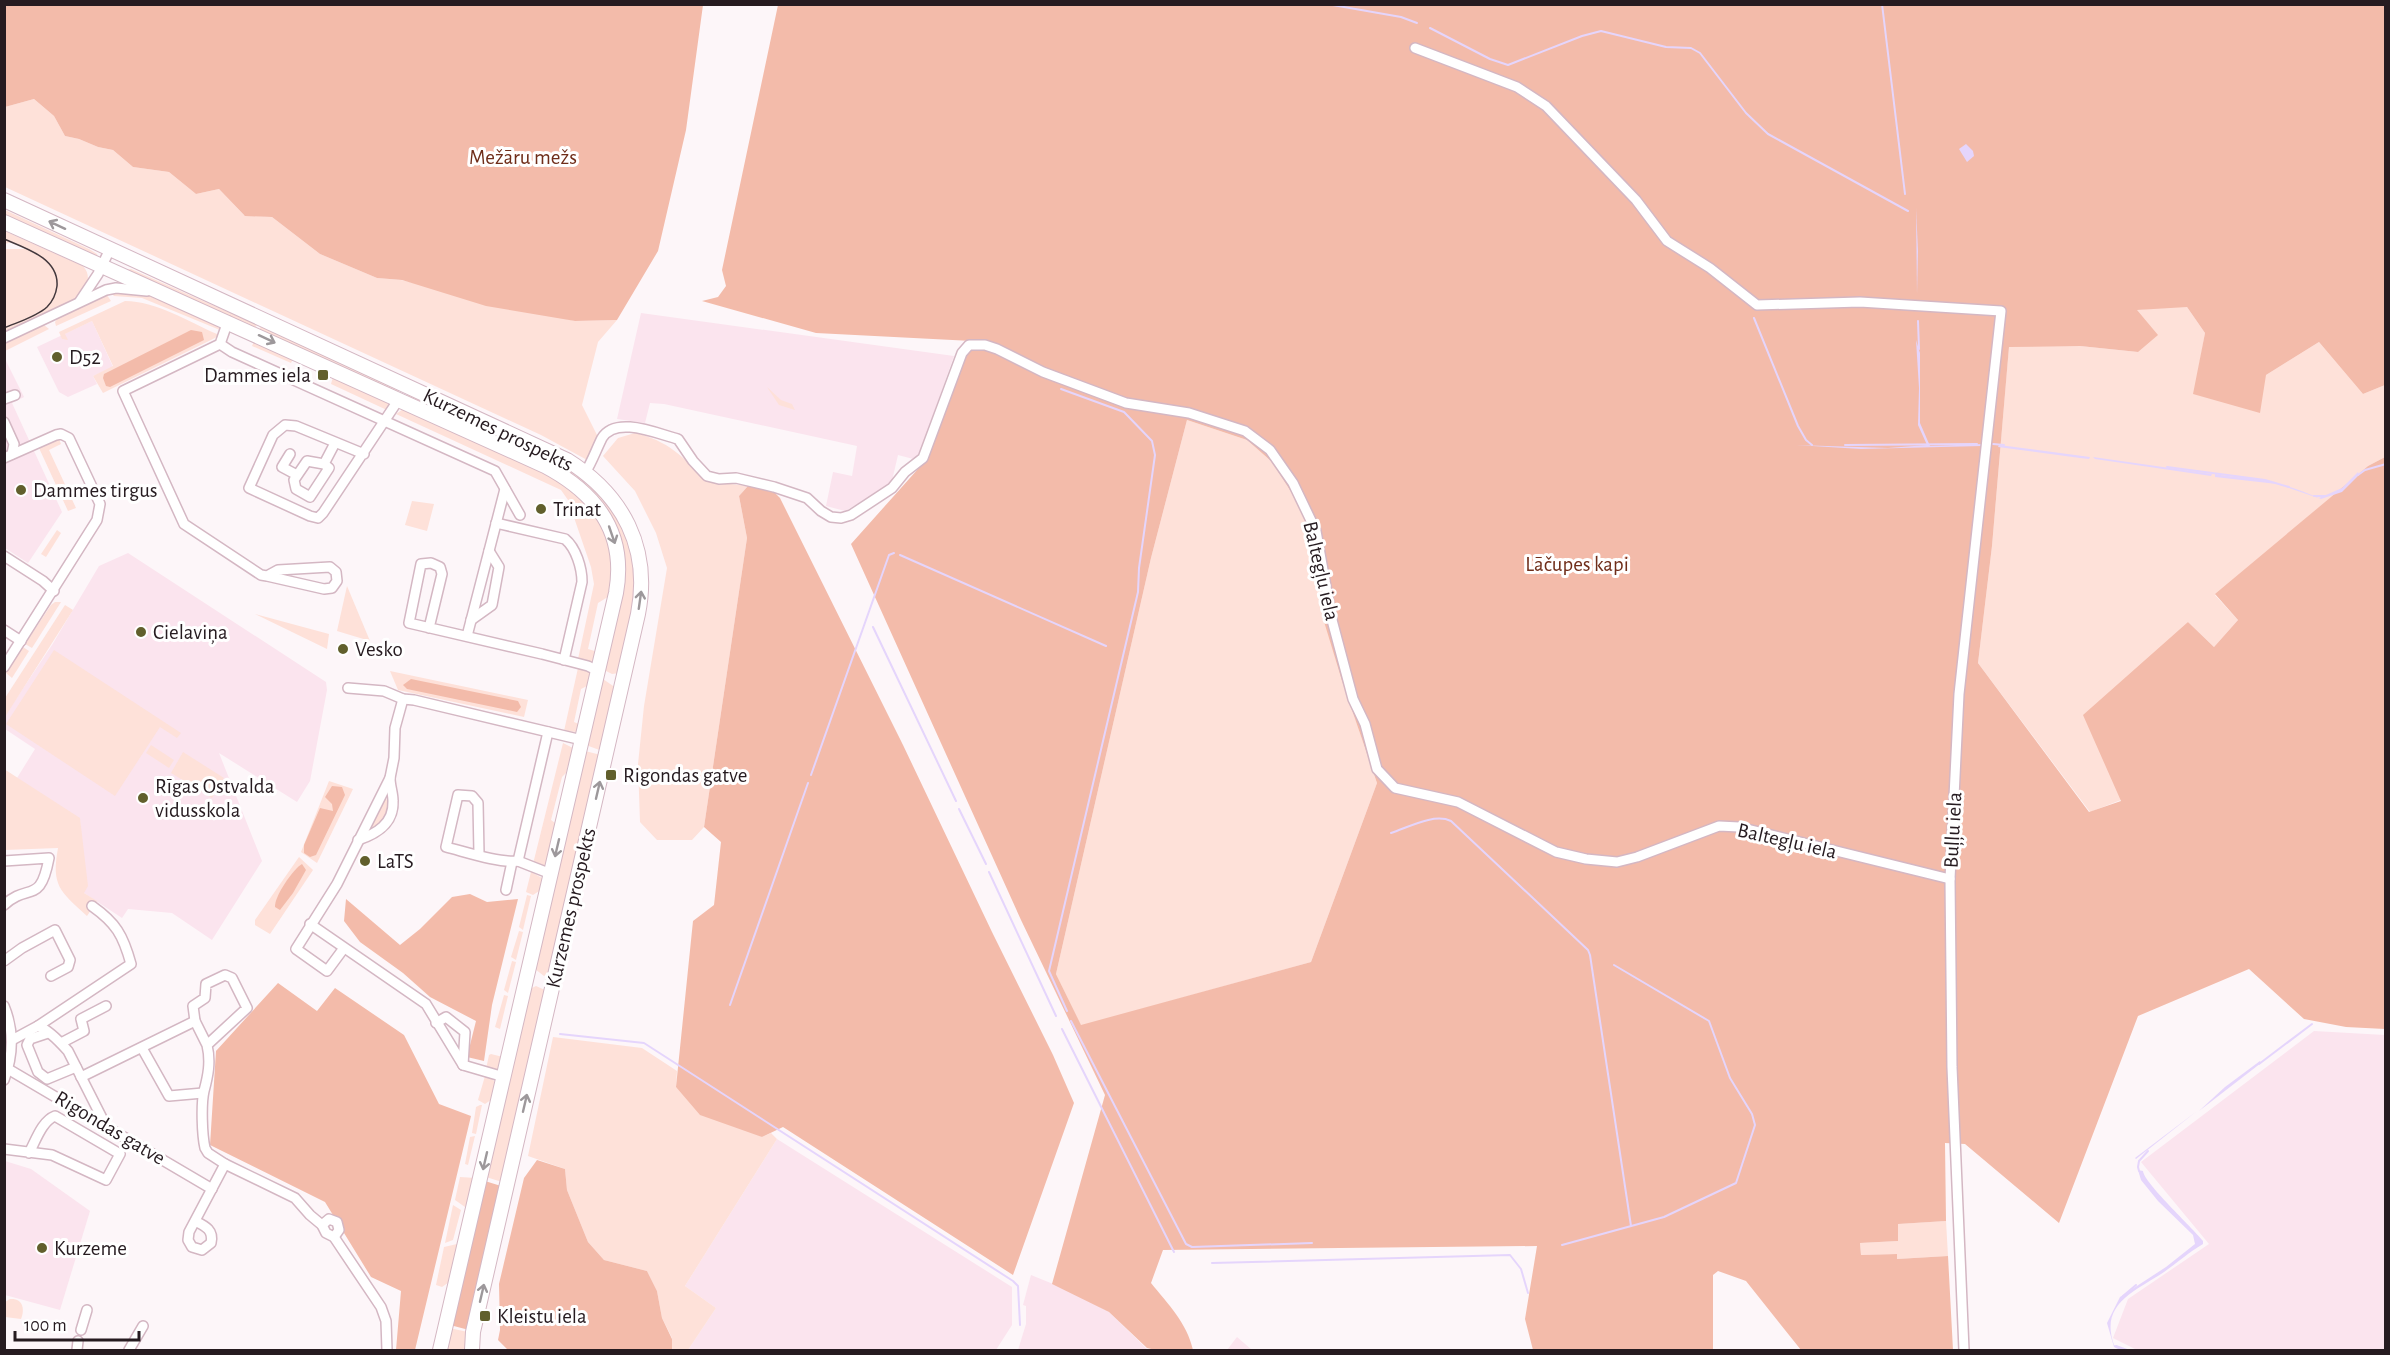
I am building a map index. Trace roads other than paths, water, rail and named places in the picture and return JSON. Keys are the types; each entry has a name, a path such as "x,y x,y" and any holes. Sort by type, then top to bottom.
{"main road":[{"name":"Kurzemes prospekts","path":"4,200 547,450 585,473 609,497 625,519 635,541 640,564 640,602 473,1332 472,1350"},
{"name":"Kurzemes prospekts","path":"4,222 228,321 557,472 585,493 609,525 615,542 619,571 528,979 440,1350"},
{"path":"399,399 406,386"},
{"path":"598,671 622,682"},
{"path":"528,979 553,984"}],"street":[{"name":"Buļļu iela","path":"1414,48 1517,87 1546,106 1636,200 1667,241 1710,268 1757,305 1860,302 2001,311 1959,694 1950,879 1952,1066 1964,1350"},
{"path":"78,303 110,249"},
{"path":"4,338 106,290 135,289 175,298"},
{"path":"228,321 220,344 123,391 184,524 256,573 267,576 324,589 332,588 337,581 336,572 330,567 278,570 267,576"},
{"path":"220,344 232,352 495,471 520,515"},
{"name":"Baltegļu iela","path":"585,473 607,432 617,427 638,427 678,439 707,476 718,479 736,478 774,487 807,498 820,512 841,518 851,515 892,488 904,472 923,458 962,353 969,345 985,345 1043,372 1126,403 1190,413 1245,431 1270,450 1298,492 1316,531 1332,620 1353,699 1365,724 1377,769 1395,788 1458,802 1556,852 1586,859 1617,862 1637,857 1719,826 1739,827 1950,879"},
{"path":"4,399 15,395"},
{"path":"364,454 296,426 282,426 273,435 249,488 318,518 364,454 399,399"},
{"path":"4,422 14,444 8,456"},
{"path":"4,667 97,520 100,504 66,436 56,435 8,456"},
{"path":"324,464 335,443"},
{"path":"290,454 282,467 297,475"},
{"path":"307,461 324,464 329,468 310,497 296,489 294,480 307,461"},
{"path":"467,636 505,489"},
{"path":"496,523 565,539 571,545 580,568 582,582 564,660"},
{"path":"471,620 492,605 500,567 489,551"},
{"path":"4,556 43,581 54,591"},
{"path":"429,628 442,571 438,564 431,563 420,564 409,623 429,628 467,636 564,660 598,671"},
{"path":"4,630 21,641"},
{"path":"348,688 384,691 403,699 582,740"},
{"path":"344,948 327,971 296,949 310,924 338,884 390,778 394,758 395,728 403,699"},
{"path":"506,890 548,732"},
{"path":"358,840 381,830 391,817 393,802 390,778"},
{"path":"479,855 478,803 472,796 458,795 446,847 479,855 515,861 551,874"},
{"path":"4,861 49,858 45,879 39,888 16,897 4,905"},
{"path":"12,1040 38,1026 131,964 117,927 92,906"},
{"path":"310,924 426,1004 463,1065 504,1077"},
{"path":"4,961 20,954 55,930 70,960 68,967 51,976"},
{"path":"207,1045 247,1008 232,978 225,975 206,984 206,998 193,1006 195,1021 207,1045 209,1063 203,1093 205,1148 208,1153 225,1164 289,1194 322,1225 326,1233 334,1237 381,1307 386,1321 387,1350"},
{"path":"4,1006 12,1040 9,1068 4,1080"},
{"path":"61,1043 84,1030 81,1019 106,1006"},
{"path":"436,1023 446,1017 463,1028 465,1032 463,1065"},
{"path":"81,1077 195,1021"},
{"path":"38,1026 61,1043 106,1126"},
{"path":"48,1033 30,1039 27,1044 38,1072 47,1079 76,1067"},
{"path":"142,1048 169,1096 203,1093"},
{"name":"Rigondas gatve","path":"9,1068 212,1189"},
{"path":"4,1149 29,1153 52,1155 106,1180 120,1154 55,1116 49,1118 44,1125 29,1153"},
{"path":"195,1221 225,1164"},
{"path":"322,1225 329,1219 337,1222 339,1227 334,1237"},
{"path":"81,1330 87,1310"},
{"path":"129,1350 143,1326"}],"waterway":[{"path":"1327,4 1401,17 1417,23"},
{"path":"1882,4 1905,194"},
{"path":"1430,28 1490,59 1508,65 1582,36 1601,31 1666,47 1691,48 1700,53 1746,113 1768,134 1908,211"},
{"path":"1754,318 1798,426 1806,440 1812,445"},
{"path":"1918,321 1919,349"},
{"path":"1061,389 1124,412 1152,441 1155,455 1139,568 1138,592 1049,971 1067,1011"},
{"path":"1845,445 1977,444"},
{"path":"1993,444 2004,445"},
{"path":"2358,475 2365,470 2386,464"},
{"path":"2167,467 2265,480 2289,487"},
{"path":"2314,496 2326,496"},
{"path":"811,775 889,555 894,553"},
{"path":"900,555 1106,646"},
{"path":"873,627 956,801"},
{"path":"730,1005 808,783"},
{"path":"959,809 986,864"},
{"path":"1391,833 1429,820 1451,821 1588,950 1631,1226"},
{"path":"989,872 1056,1016"},
{"path":"1562,1245 1664,1217 1736,1183 1755,1125 1752,1114 1730,1078 1709,1021 1614,965"},
{"path":"1071,1021 1186,1244 1192,1247 1312,1243"},
{"path":"2259,1064 2312,1024"},
{"path":"1062,1029 1174,1252"},
{"path":"560,1034 644,1043 1013,1281 1018,1286 1020,1325"},
{"path":"2139,1171 2139,1161 2148,1151"},
{"path":"1212,1263 1510,1255 1521,1269 1528,1293"},
{"path":"2123,1296 2136,1285"},
{"path":"2116,1346 2127,1350"}],"tram line":[{"path":"4,239 31,250 47,261 53,268 57,286 52,300 43,311 4,328"}],"place":[{"name":"D52","path":"57,357"},
{"name":"Dammes iela","path":"323,375"},
{"name":"Dammes tirgus","path":"21,490"},
{"name":"Trinat","path":"541,509"},
{"name":"Cielaviņa","path":"141,632"},
{"name":"Vesko","path":"343,649"},
{"name":"Rigondas gatve","path":"611,775"},
{"name":"Rīgas Ostvalda vidusskola","path":"143,798"},
{"name":"LaTS","path":"365,861"},
{"name":"Kurzeme","path":"42,1248"},
{"name":"Kleistu iela","path":"485,1316"}],"park label":[{"name":"Mežāru mežs","path":"523,157"},
{"name":"Lāčupes kapi","path":"1577,564"}]}
